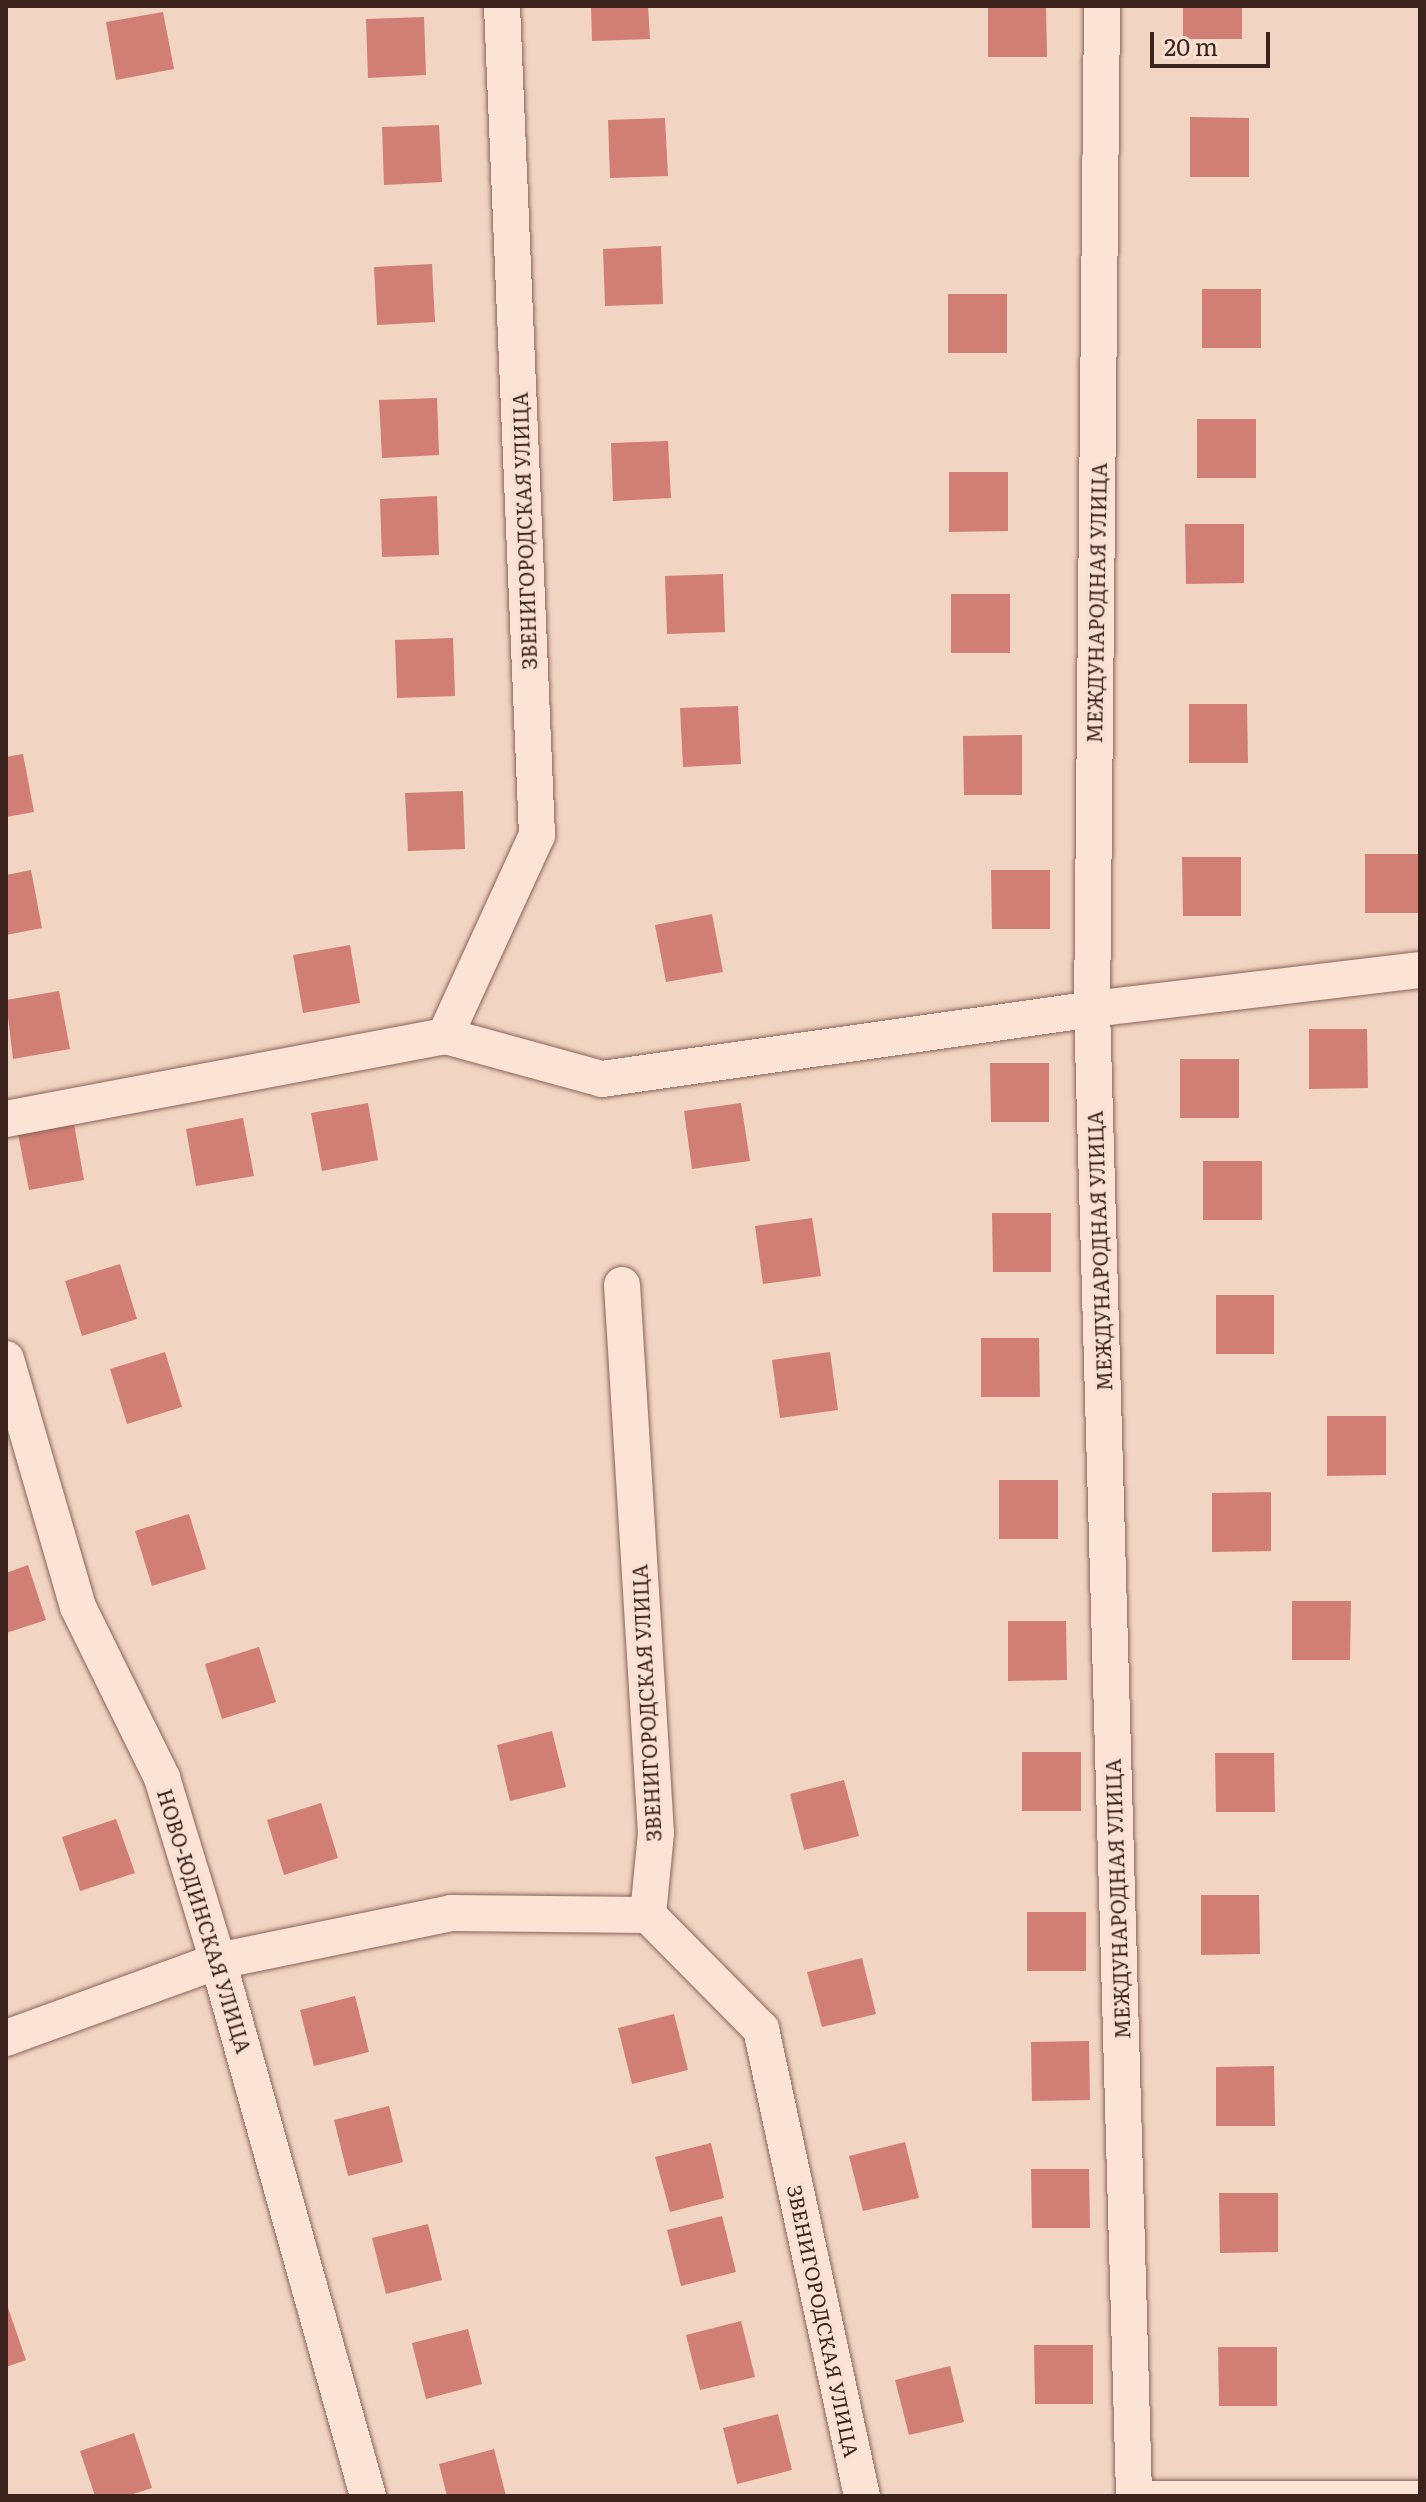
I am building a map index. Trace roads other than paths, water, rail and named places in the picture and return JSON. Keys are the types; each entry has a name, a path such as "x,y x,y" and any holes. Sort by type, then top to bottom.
{"street":[{"name":"ЗВЕНИГОРОДСКАЯ УЛИЦА","path":"445,1036 537,835 502,6"},
{"name":"МЕЖДУНАРОДНАЯ УЛИЦА","path":"1102,6 1092,1009 1134,2493"},
{"path":"6,1119 445,1036 602,1079 1092,1009 1420,970"},
{"name":"ЗВЕНИГОРОДСКАЯ УЛИЦА","path":"622,1285 656,1833 648,1915 761,2029 862,2496"},
{"name":"НОВО-ЮДИНСКАЯ УЛИЦА","path":"6,1359 78,1607 162,1778 218,1961 368,2496"},
{"path":"6,2038 218,1961 451,1913 648,1915"}],"lane":[{"path":"1134,2493 1420,2490"}]}
